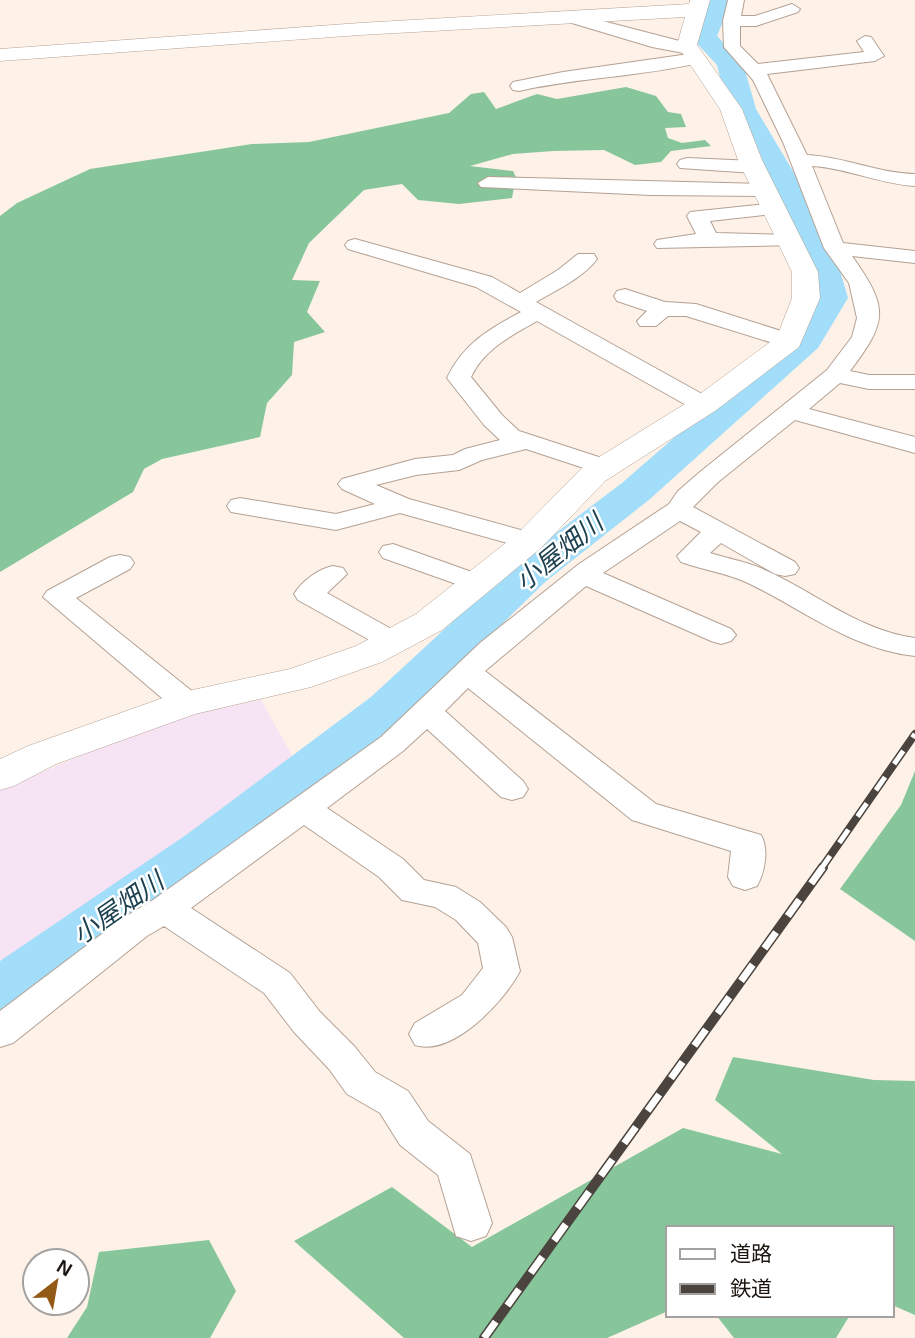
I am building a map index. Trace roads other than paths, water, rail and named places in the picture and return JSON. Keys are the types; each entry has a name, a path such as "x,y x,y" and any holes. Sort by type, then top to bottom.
{"street":[{"path":"728,47 736,0"},
{"path":"0,55 578,11 699,5 687,45 731,109 765,189 805,272 806,298 789,341 704,405 594,474 528,541 429,622 369,654 298,679 187,703 42,755 0,776"},
{"path":"731,21 756,21 792,9"},
{"path":"578,11 657,43 694,52"},
{"path":"754,70 875,56 865,41"},
{"path":"0,1032 135,927 165,909 392,744 490,650 583,575 678,510 687,497 835,375 863,338 868,318 860,282 835,248 799,160 761,78 728,47 694,52 650,66 546,79 519,86"},
{"path":"799,160 835,162 890,179 915,180"},
{"path":"687,164 765,189"},
{"path":"488,183 651,189 765,189"},
{"path":"709,239 697,216 765,189"},
{"path":"664,244 709,239 790,241"},
{"path":"355,245 484,282 704,405"},
{"path":"835,248 915,257"},
{"path":"586,259 508,327 473,352 464,363 459,378 493,420 510,436 605,467"},
{"path":"625,296 656,315 688,309 789,341"},
{"path":"835,375 869,382 915,382"},
{"path":"790,411 915,445"},
{"path":"526,442 474,454 459,462 415,467 351,484 400,505 528,541"},
{"path":"240,506 337,522 400,505"},
{"path":"678,510 785,568"},
{"path":"719,530 691,556 711,565 754,575 855,631 904,647 915,647"},
{"path":"393,552 476,583"},
{"path":"120,563 57,597 187,703"},
{"path":"333,574 308,594 392,641"},
{"path":"583,575 721,635"},
{"path":"467,672 644,811 749,844 745,877"},
{"path":"426,711 512,789"},
{"path":"303,808 391,868 414,891 444,896 468,911 495,937 502,971 475,1004 428,1034"},
{"path":"165,909 277,983 307,1022 342,1058 361,1083 394,1102 414,1133 456,1166 471,1223"}],"waterway":[{"name":"小屋畑川","path":"0,990 204,848 388,708 530,573 636,491 806,341 831,298 819,253 782,178 742,109 730,63 704,37 720,0"}],"railway":[{"path":"821,869 915,734"},
{"path":"484,1338 823,867"}]}
